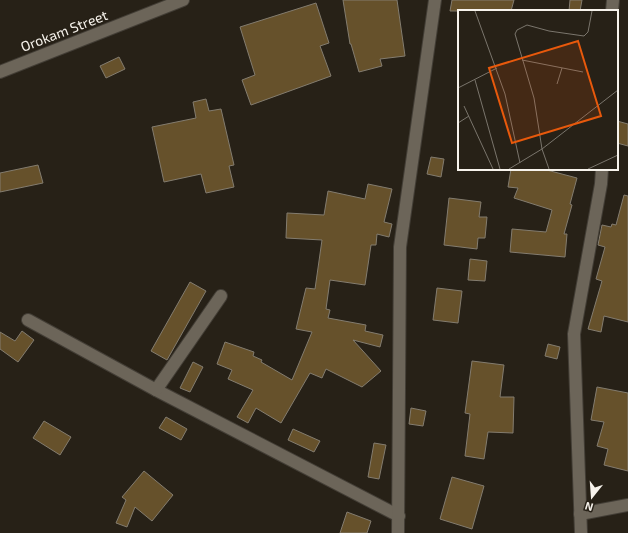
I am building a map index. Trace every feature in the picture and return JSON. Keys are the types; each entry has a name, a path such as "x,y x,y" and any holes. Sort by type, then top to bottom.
{"street":[{"name":"Orokam Street","path":"0,72 183,0"},
{"path":"398,533 400,247 436,0"},
{"path":"612,10 613,0"},
{"path":"582,533 580,514 574,334 601,184 602,170"},
{"path":"156,390 221,296"},
{"path":"28,320 156,390 399,516"},
{"path":"580,514 628,505"}],"building":[{"path":"343,0 397,0 405,56 380,59 382,66 359,72 350,44"},
{"path":"452,0 514,0 511,10 450,11"},
{"path":"570,0 582,0 580,10 569,10"},
{"path":"316,3 329,43 320,46 331,76 251,105 242,80 255,75 240,27"},
{"path":"119,57 125,69 106,78 100,66"},
{"path":"206,99 209,111 221,109 234,165 229,166 234,187 206,193 201,174 164,182 152,127 196,118 193,102"},
{"path":"618,121 628,124 628,146 618,143"},
{"path":"431,157 444,159 441,177 427,174"},
{"path":"38,165 43,183 0,192 0,173"},
{"path":"511,170 547,170 577,178 570,204 572,205 564,234 567,234 565,257 510,252 512,229 546,232 552,210 514,198 518,188 508,187"},
{"path":"368,184 392,189 384,222 392,224 389,237 377,234 376,245 371,245 365,285 330,280 326,309 330,310 328,318 366,325 365,331 383,335 380,347 353,340 381,371 362,387 326,369 322,378 310,373 281,423 256,408 248,423 237,417 253,390 228,379 232,370 217,364 225,342 254,352 253,356 262,360 261,362 292,380 312,332 296,329 306,288 315,289 322,240 286,238 287,213 324,215 328,191 365,199"},
{"path":"624,195 628,196 628,322 604,316 601,332 588,329 602,281 596,279 605,247 598,245 602,225 611,227 612,224 616,225"},
{"path":"449,198 481,202 479,217 487,217 485,238 478,238 477,249 444,245"},
{"path":"470,259 487,261 485,281 468,280"},
{"path":"190,282 206,291 167,360 151,351"},
{"path":"437,288 462,291 458,323 433,320"},
{"path":"22,331 34,340 18,362 0,349 0,332 15,341"},
{"path":"548,344 560,347 557,359 545,356"},
{"path":"472,361 504,365 500,397 514,397 513,433 488,432 484,459 465,456 470,414 465,413"},
{"path":"193,362 203,367 190,392 180,388"},
{"path":"597,387 628,393 628,471 604,465 608,449 597,446 604,422 591,420"},
{"path":"411,408 426,411 423,426 409,424"},
{"path":"166,417 187,429 181,440 159,428"},
{"path":"44,421 71,437 60,455 33,438"},
{"path":"293,429 320,441 314,452 288,440"},
{"path":"374,443 386,445 379,479 368,477"},
{"path":"144,471 173,495 152,521 135,507 127,527 116,523 126,500 122,497"},
{"path":"452,477 484,486 472,529 440,519"},
{"path":"347,512 371,521 367,533 340,533"}]}
